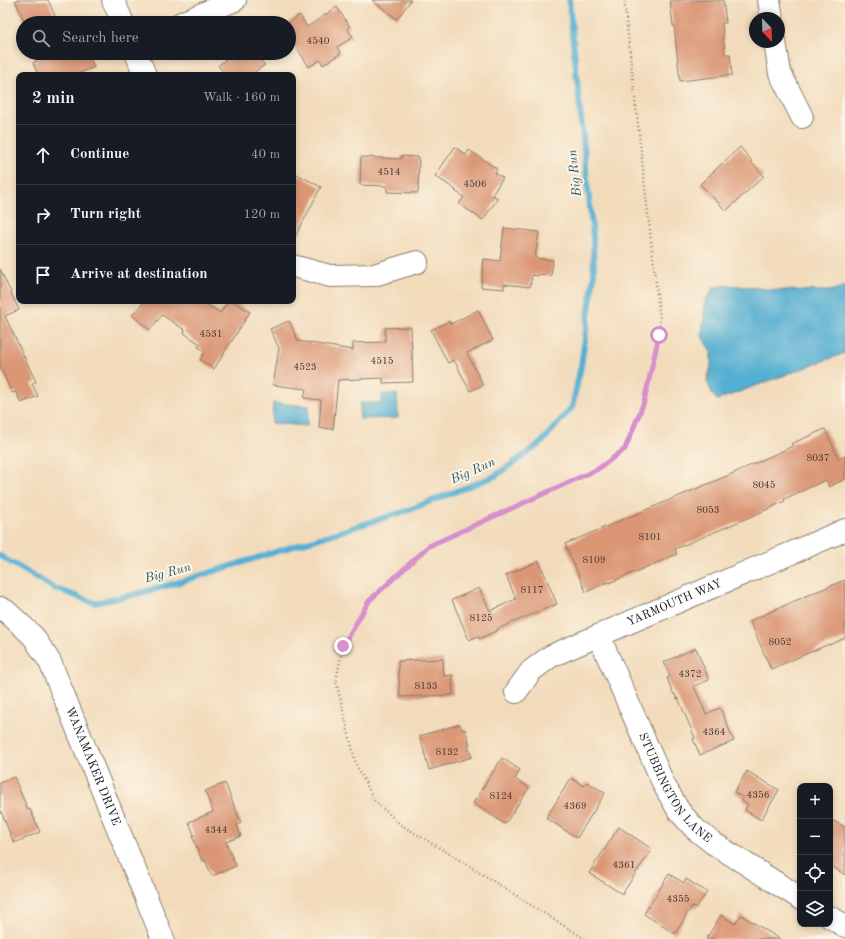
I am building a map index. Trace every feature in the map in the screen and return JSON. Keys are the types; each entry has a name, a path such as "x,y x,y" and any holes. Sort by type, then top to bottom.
{"street":[{"path":"113,0 120,16"},
{"path":"197,16 235,0"},
{"path":"769,0 771,12"},
{"path":"776,48 780,73 802,117"},
{"path":"139,60 144,72"},
{"path":"296,267 330,276 374,275 417,262"},
{"name":"YARMOUTH WAY","path":"516,692 531,671 551,656 845,530"},
{"name":"WANAMAKER DRIVE","path":"0,608 6,611 34,636 50,662 163,939"},
{"name":"STUBBINGTON LANE","path":"598,636 664,785 678,811 695,829 713,843 797,896"},
{"path":"833,919 845,926"}],"path":[{"path":"585,939 401,825 374,800 356,764 336,681 343,646 369,601 429,546 598,469 625,449 644,402 659,335 660,320 624,0"}],"water":[{"path":"729,285 775,290 830,291 845,286 845,353 717,400 713,395 707,381 711,366 711,352 702,336 705,301 714,287"},
{"path":"382,394 397,394 398,418 360,419 360,403 382,403"},
{"path":"273,403 309,406 307,426 272,423"}],"building":[{"path":"15,0 48,0 55,16 22,16"},
{"path":"372,0 411,0 397,19"},
{"path":"670,0 723,0 726,23 722,23 725,54 730,54 732,75 680,81"},
{"path":"337,7 350,27 347,28 353,37 337,47 341,53 323,65 320,60 309,67 296,47 296,18 300,15 307,27"},
{"path":"91,60 94,67 82,72 37,72 33,63 37,61"},
{"path":"225,60 260,60 265,65 254,72 223,72 218,66"},
{"path":"455,147 466,155 469,150 497,169 495,173 503,178 492,195 498,198 483,220 459,204 464,197 435,176"},
{"path":"740,147 764,176 726,211 700,184"},
{"path":"401,156 419,157 418,193 387,192 387,186 360,185 361,157 401,159"},
{"path":"296,174 321,187 296,235"},
{"path":"504,228 539,232 535,258 553,260 551,276 539,274 538,276 532,275 530,287 504,284 504,289 481,287 484,259 500,261"},
{"path":"0,269 19,310 5,316 36,382 32,384 38,396 21,403 16,392 12,393 0,367"},
{"path":"142,304 206,304 220,313 226,304 238,304 250,312 214,369 200,360 205,351 198,347 200,344 184,333 185,330 162,315 150,330 132,315"},
{"path":"478,310 493,340 467,353 483,385 470,391 454,360 448,363 431,330 449,321 451,324"},
{"path":"289,321 298,341 353,350 353,343 385,342 385,328 411,327 413,382 383,383 383,378 338,380 333,429 319,428 321,400 304,398 306,389 273,385 279,348 270,329"},
{"path":"825,429 839,459 845,456 845,479 829,487 826,480 784,499 785,501 759,513 675,549 677,554 586,592 565,544 734,473 793,446 791,444"},
{"path":"539,561 557,604 497,629 498,630 479,639 478,636 469,640 452,600 479,588 490,611 516,599 506,575"},
{"path":"845,580 845,638 771,669 750,621"},
{"path":"696,648 709,680 694,686 706,714 720,708 734,741 700,755 693,739 695,738 678,698 677,699 675,694 674,695 667,678 670,676 664,662"},
{"path":"443,659 444,676 452,675 453,695 400,697 398,661"},
{"path":"460,724 462,730 465,729 470,745 468,746 472,757 429,770 420,736"},
{"path":"502,758 520,770 515,779 529,788 505,824 473,803"},
{"path":"747,771 779,790 761,820 745,810 748,804 742,801 743,798 734,792"},
{"path":"14,777 28,810 30,809 40,832 14,843 0,809 0,783"},
{"path":"571,778 584,786 587,782 605,793 577,838 546,818"},
{"path":"225,783 241,823 237,825 241,836 226,842 236,866 212,876 205,860 202,861 192,836 194,835 189,822 213,812 205,791"},
{"path":"833,821 845,827 845,875 833,867"},
{"path":"619,827 652,849 622,894 589,873"},
{"path":"669,874 684,883 686,879 707,892 696,908 692,906 675,934 644,914"},
{"path":"721,915 735,924 741,915 780,939 706,939"}],"waterway":[{"name":"Big Run","path":"0,556 54,588 95,603 180,582 406,511 495,476 541,443 572,407 581,366 594,276 593,238 569,0"}],"route":[{"path":"343,646 369,601 429,546 598,469 625,449 644,402 659,335"}]}
